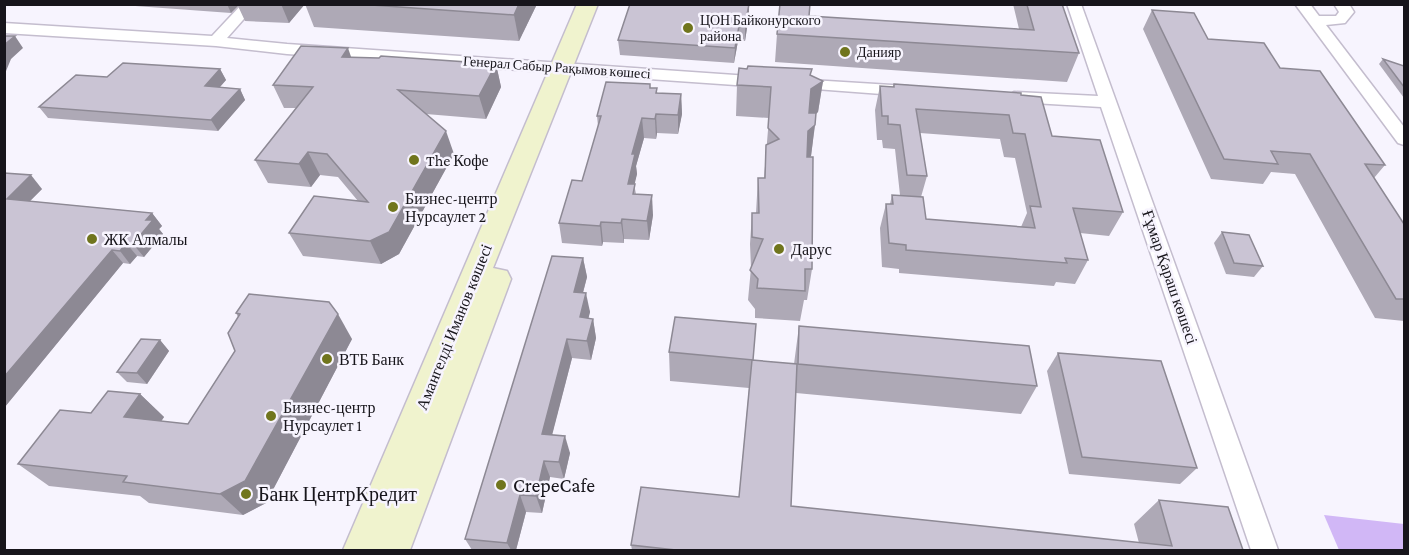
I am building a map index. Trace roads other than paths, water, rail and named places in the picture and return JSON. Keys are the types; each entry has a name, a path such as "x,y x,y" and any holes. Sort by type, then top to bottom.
{"main road":[{"name":"Амангелді Иманов көшесі","path":"391,550 569,68 588,4"},
{"name":"Амангелді Иманов көшесі","path":"363,550 569,68 602,4"}],"street":[{"path":"216,40 250,4"},
{"name":"Ғұмар Қараш көшесі","path":"1074,4 1265,550"},
{"path":"1302,4 1404,139"},
{"path":"1314,21 1340,20 1347,12 1341,4"},
{"name":"Генерал Сабыр Рақымов көшесі","path":"4,28 216,40 287,49 925,92"},
{"path":"994,96 1109,102"}],"place":[{"name":"ЦОН Байконурского района","path":"688,28"},
{"name":"Данияр","path":"845,52"},
{"name":"The Кофе","path":"414,160"},
{"name":"Бизнес-центр Нурсаулет 2","path":"393,207"},
{"name":"ЖК Алмалы","path":"92,239"},
{"name":"Дарус","path":"779,249"},
{"name":"ВТБ Банк","path":"327,359"},
{"name":"Бизнес-центр Нурсаулет 1","path":"271,416"},
{"name":"CrepeCafe","path":"501,485"},
{"name":"Банк ЦентрКредит","path":"246,494"}]}
